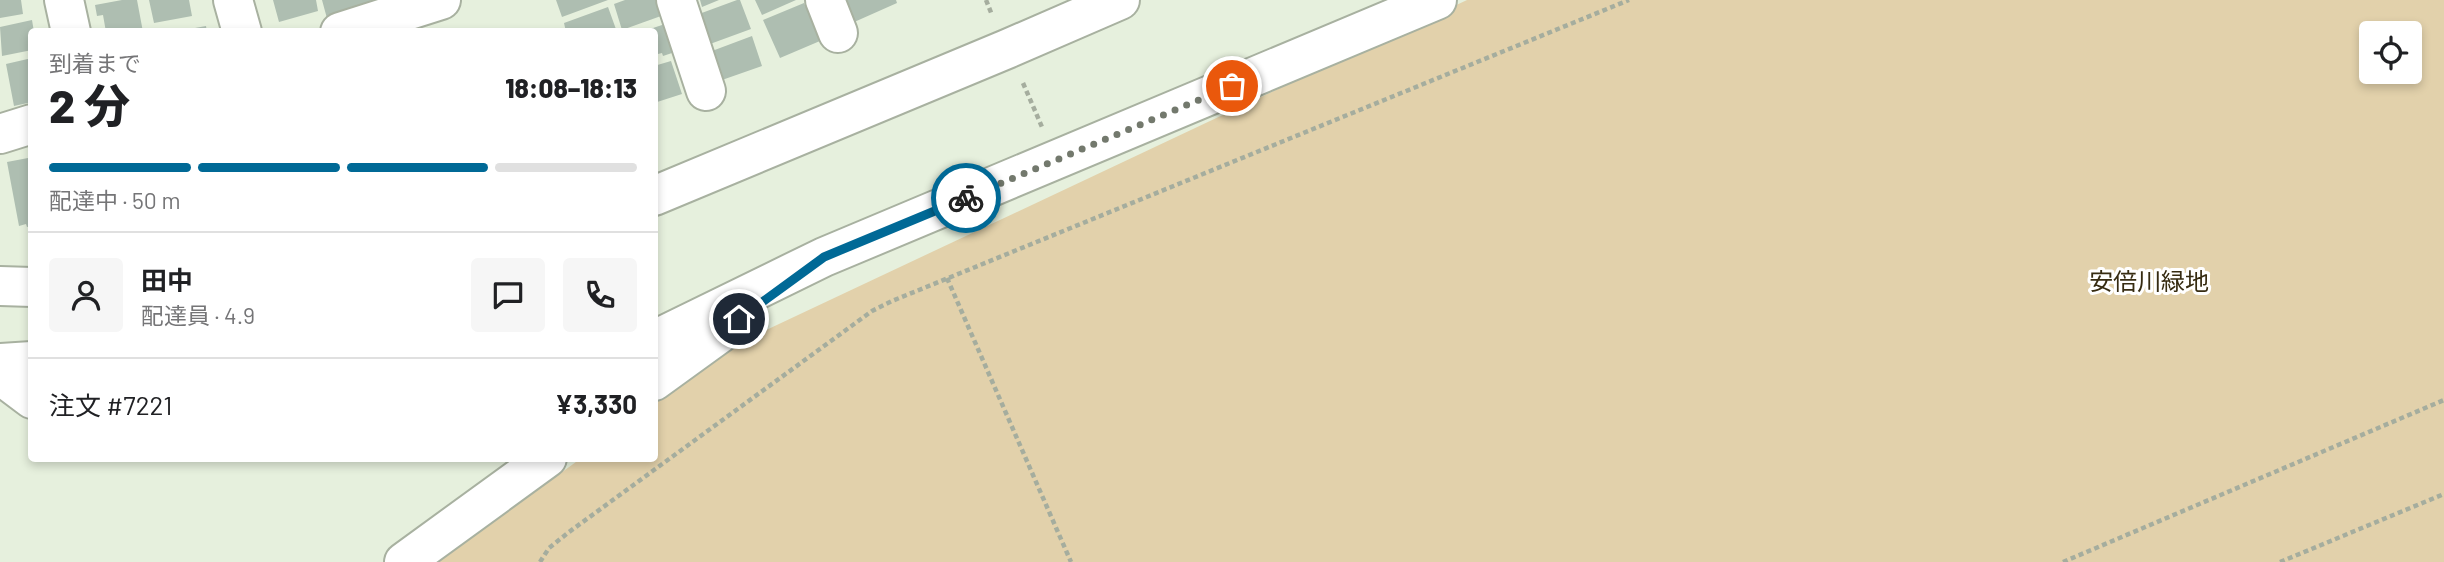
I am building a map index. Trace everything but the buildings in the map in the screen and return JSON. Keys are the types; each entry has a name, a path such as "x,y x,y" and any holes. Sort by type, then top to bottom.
{"street":[{"path":"64,0 70,28"},
{"path":"233,0 241,28"},
{"path":"353,28 441,0"},
{"path":"676,0 706,91"},
{"path":"658,193 1120,0"},
{"path":"658,338 824,257 1437,0"},
{"path":"0,134 28,125"},
{"path":"658,378 824,257"},
{"path":"0,286 28,287"},
{"path":"0,363 28,361"},
{"path":"0,375 28,396"},
{"path":"404,562 537,462"}],"path":[{"path":"540,562 549,548 569,532 872,311 1629,0"},
{"path":"947,278 1071,562"},
{"path":"2063,562 2444,400"},
{"path":"2280,562 2444,494"}],"green space":[{"name":"安倍川緑地","path":"1467,0 2444,0 2444,562 412,562 539,489 576,462 658,462 658,401 728,348"}],"way so far":[{"path":"966,198 1232,86"}],"route":[{"path":"739,319 824,257 966,198"}]}
